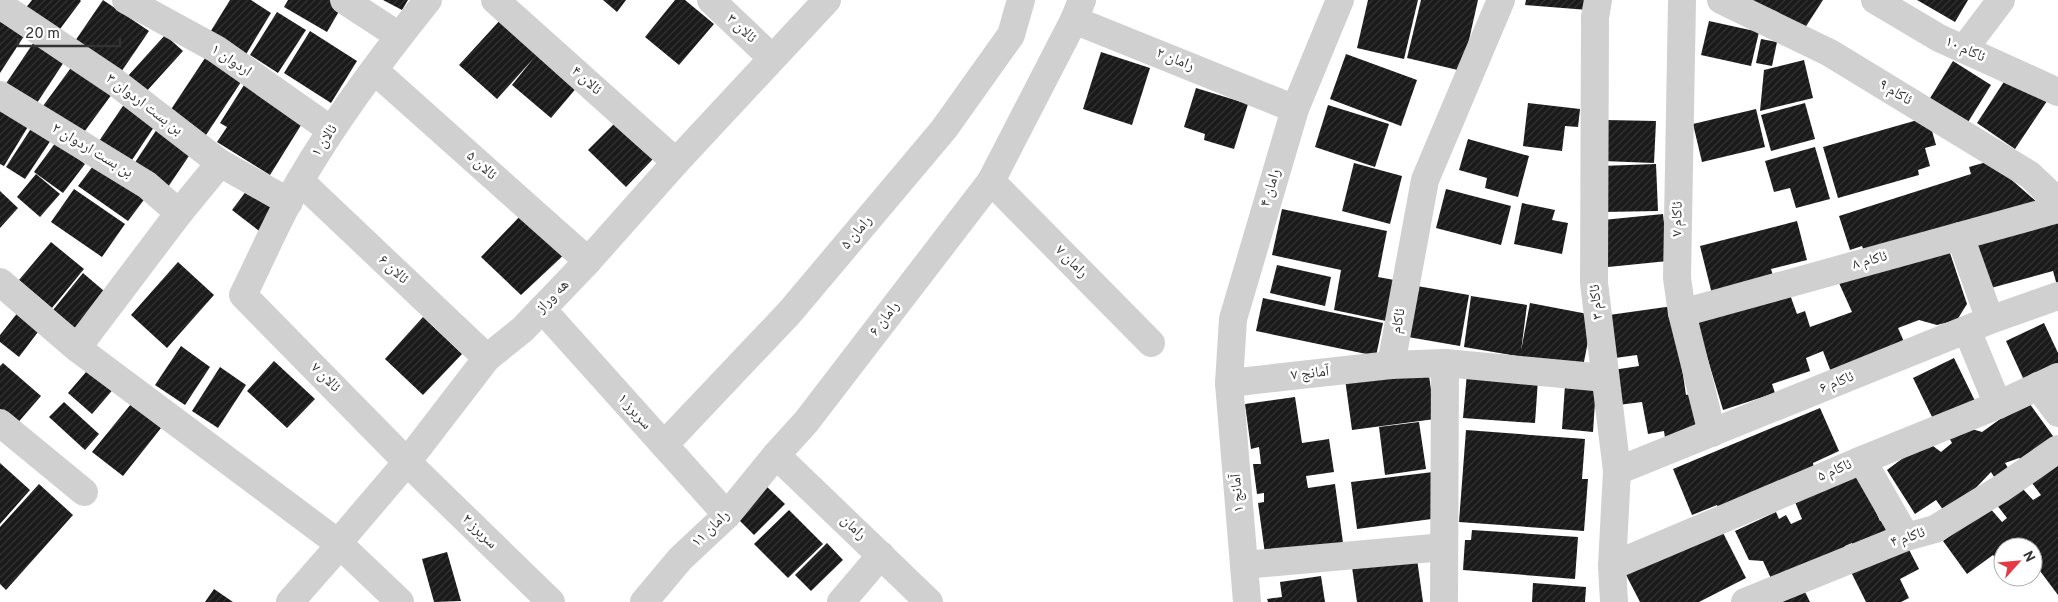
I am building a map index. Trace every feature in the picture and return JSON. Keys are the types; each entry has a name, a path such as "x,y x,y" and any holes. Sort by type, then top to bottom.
{"street":[{"name":"اردوان ۱","path":"126,0 216,50 331,130"},
{"path":"344,0 399,36"},
{"name":"ئالان ۱","path":"243,295 294,192 331,130 399,36 428,0"},
{"name":"ئالان ۴","path":"495,0 676,162"},
{"name":"ئالان ۳","path":"711,0 772,58"},
{"name":"هه وراز","path":"290,602 333,553 338,543 407,462 487,358 523,329 588,261 676,162 827,0"},
{"name":"رامان ۵","path":"664,446 790,312 944,129 1011,35 1021,0"},
{"name":"رامان ۴","path":"1229,383 1233,319 1295,110 1340,0"},
{"name":"ئاکام","path":"1391,365 1425,180 1501,0"},
{"name":"ئاکام ۳","path":"1598,0 1596,17 1594,283 1617,471 1612,566 1614,602"},
{"name":"ئاکام ۷","path":"1682,0 1678,278 1682,313 1712,433"},
{"name":"ئاکام ۹","path":"1720,0 1830,53 2030,175 2058,202"},
{"name":"ئاکام ۱۰","path":"1875,0 1939,38 2058,92"},
{"path":"1964,49 2001,0"},
{"name":"بن بست اردوان ۳","path":"0,5 115,82 220,163 294,192"},
{"name":"رامان ۲","path":"1078,10 1295,110"},
{"name":"رامان ۶","path":"776,455 806,422 991,181 1078,10"},
{"name":"ئالان ۵","path":"375,71 588,261"},
{"name":"بن بست اردوان ۲","path":"0,94 148,185 179,213"},
{"path":"77,348 179,213 220,163"},
{"name":"رامان ۷","path":"991,181 1151,343"},
{"name":"ئالان ۶","path":"294,192 487,358"},
{"name":"ئاکام ۸","path":"1682,313 2058,209"},
{"path":"1960,236 1978,325 1998,405"},
{"path":"0,282 77,348 338,543 400,602"},
{"name":"ئالان ۷","path":"243,295 407,462"},
{"name":"ئاکام ۶","path":"1617,471 1978,325 2058,296"},
{"name":"سربرز ۱","path":"542,309 727,515"},
{"path":"1391,365 1444,363 1605,378"},
{"path":"1444,363 1444,602"},
{"name":"آمانج ۷","path":"1229,383 1391,365"},
{"path":"2048,382 2058,414"},
{"name":"ئاکام ۵","path":"1612,566 1862,460 1998,405 2048,382"},
{"name":"آمانج ۱","path":"1229,383 1248,602"},
{"path":"0,423 84,492"},
{"name":"ئاکام ۴","path":"1746,602 1906,536 1935,529 2002,488 2058,449"},
{"name":"رامان ۱۱","path":"644,602 680,560 727,515 776,455"},
{"name":"رامان","path":"776,455 929,602"},
{"path":"1862,460 1906,536"},
{"name":"سربرز ۲","path":"407,462 551,602"},
{"path":"1244,565 1444,548"},
{"path":"841,602 881,556"}],"building":[{"path":"32,0 81,1 57,33 25,9"},
{"path":"103,0 149,31 119,75 73,44"},
{"path":"230,0 251,0 271,13 245,56 209,34"},
{"path":"288,0 345,1 327,32 284,7"},
{"path":"383,0 408,0 402,10"},
{"path":"603,0 626,0 617,12"},
{"path":"675,0 685,0 714,24 679,65 645,37"},
{"path":"1368,0 1418,0 1404,59 1357,48"},
{"path":"1421,0 1478,0 1462,71 1407,58"},
{"path":"1526,0 1589,0 1588,10 1525,5"},
{"path":"1753,0 1823,0 1801,34 1752,2"},
{"path":"1917,0 1968,0 1955,22"},
{"path":"277,12 306,30 278,73 250,55"},
{"path":"0,16 26,33 0,73"},
{"path":"502,18 578,86 551,118 512,85 533,59 497,99 459,65"},
{"path":"1709,21 1759,32 1751,66 1701,55"},
{"path":"310,31 357,61 331,103 284,73"},
{"path":"165,35 183,51 145,93 127,77"},
{"path":"1761,39 1777,42 1772,66 1756,63"},
{"path":"34,42 64,62 33,109 3,88"},
{"path":"1101,52 1150,68 1132,125 1083,109"},
{"path":"1346,54 1417,80 1401,126 1330,99"},
{"path":"207,55 243,79 204,138 168,114"},
{"path":"1804,60 1813,98 1760,111 1764,70"},
{"path":"1953,61 1991,85 1965,127 1927,103"},
{"path":"73,65 112,94 82,135 43,106"},
{"path":"2011,71 2049,98 2015,149 1977,123"},
{"path":"249,77 308,114 270,175 217,142 227,127 220,123"},
{"path":"1196,88 1248,104 1234,149 1204,140 1205,134 1184,127"},
{"path":"127,100 158,121 128,166 97,144"},
{"path":"1528,103 1580,109 1578,127 1565,126 1562,151 1523,146"},
{"path":"1805,103 1815,139 1771,151 1761,115"},
{"path":"1328,105 1389,124 1375,167 1315,147"},
{"path":"0,107 29,125 4,166 0,164"},
{"path":"1756,109 1765,147 1702,162 1693,124"},
{"path":"1928,117 1936,145 1925,148 1930,166 1918,170 1919,175 1838,198 1823,147"},
{"path":"1605,120 1656,121 1654,163 1603,161"},
{"path":"616,122 653,159 626,187 588,150"},
{"path":"161,123 195,147 168,187 134,164"},
{"path":"34,124 53,137 25,179 6,167"},
{"path":"1468,139 1529,156 1518,197 1485,188 1487,178 1459,170"},
{"path":"56,142 85,164 63,193 34,172"},
{"path":"1815,147 1830,199 1796,208 1790,188 1774,192 1765,161"},
{"path":"1990,161 2038,203 1866,256 1862,246 1850,250 1839,216 1971,174 1969,167"},
{"path":"96,162 146,197 128,221 78,186"},
{"path":"1354,163 1402,176 1390,224 1342,211"},
{"path":"1656,164 1658,211 1603,212 1601,166"},
{"path":"36,174 60,194 40,217 17,197"},
{"path":"250,186 294,219 276,244 232,210"},
{"path":"74,189 125,224 102,257 51,222"},
{"path":"1446,189 1511,206 1501,245 1436,228"},
{"path":"0,191 18,208 0,228"},
{"path":"1522,203 1555,210 1552,220 1568,223 1562,254 1514,244"},
{"path":"1282,209 1387,231 1378,277 1394,280 1386,321 1334,310 1341,270 1272,255"},
{"path":"523,213 567,252 521,295 481,257"},
{"path":"1663,214 1668,261 1608,267 1603,220"},
{"path":"2058,218 2058,289 2053,271 1991,288 1977,243"},
{"path":"1797,221 1807,260 1771,269 1775,282 1713,298 1700,246"},
{"path":"51,242 84,269 52,308 19,280"},
{"path":"1948,247 1967,304 1957,320 1937,325 1919,320 1898,328 1905,344 1831,372 1823,351 1806,358 1810,371 1772,384 1775,393 1723,410 1696,320 1789,292 1797,314 1805,311 1810,327 1852,312 1839,283"},
{"path":"178,262 214,295 167,348 131,315"},
{"path":"1277,265 1331,277 1325,306 1270,293"},
{"path":"83,273 111,297 81,333 53,310"},
{"path":"1417,286 1469,295 1460,346 1408,337"},
{"path":"1471,296 1527,305 1521,351 1530,303 1593,315 1583,367 1464,347"},
{"path":"1263,298 1383,323 1376,356 1256,331"},
{"path":"1673,306 1686,395 1697,392 1704,431 1665,438 1664,431 1648,434 1642,402 1618,405 1613,370 1639,366 1637,355 1615,358 1609,315"},
{"path":"19,311 41,328 19,357 0,342 0,335"},
{"path":"423,317 462,354 423,395 385,359"},
{"path":"2044,323 2058,353 2058,377 2029,391 2006,341"},
{"path":"181,346 210,367 185,405 155,385"},
{"path":"1954,358 1976,403 1935,423 1913,378"},
{"path":"274,361 315,399 287,428 247,391"},
{"path":"3,363 41,396 15,426 0,414 0,366"},
{"path":"92,365 116,386 92,414 68,393"},
{"path":"220,367 246,385 218,428 192,411"},
{"path":"1428,368 1435,419 1352,430 1345,379"},
{"path":"1467,373 1538,379 1535,423 1463,418"},
{"path":"1565,385 1596,387 1593,432 1562,429"},
{"path":"1295,397 1302,443 1329,439 1334,472 1306,476 1308,488 1335,484 1344,550 1266,561 1258,503 1264,502 1264,493 1257,494 1253,464 1261,464 1259,447 1251,449 1245,404"},
{"path":"2027,400 2058,443 2031,463 2019,458 2005,463 2013,476 1999,485 1991,472 1968,496 1944,511 1936,500 1915,514 1887,470 1922,444 1933,446 1941,452 1952,443 1948,436 1962,426 1982,432"},
{"path":"64,402 99,434 85,450 49,417"},
{"path":"131,404 161,428 123,476 92,452"},
{"path":"1820,408 1839,451 1813,463 1814,469 1721,517 1717,505 1692,515 1673,469"},
{"path":"1419,422 1426,469 1385,475 1379,427"},
{"path":"1466,430 1585,439 1582,479 1588,479 1584,531 1459,522"},
{"path":"2058,459 2058,595 2043,575 2043,537 1993,537 1993,555 1967,574 1943,541 1989,507 2002,522 2007,518 1993,500 2022,488 2033,500 2041,495 2029,479"},
{"path":"0,463 30,490 0,524"},
{"path":"1433,472 1439,518 1357,529 1351,482"},
{"path":"1859,474 1880,521 1889,517 1896,534 1856,552 1852,543 1845,546 1839,555 1774,585 1763,561 1749,560 1735,531 1776,512 1779,519 1786,515 1791,524 1802,519 1795,502"},
{"path":"39,484 73,515 6,590 0,584 0,527"},
{"path":"764,484 785,504 754,535 734,515"},
{"path":"789,510 823,544 788,578 754,544"},
{"path":"1717,521 1746,578 1699,602 1640,602 1623,569"},
{"path":"1472,530 1578,537 1575,579 1463,570 1465,540 1471,540"},
{"path":"1905,542 1919,569 1900,579 1909,598 1901,602 1866,602 1850,570"},
{"path":"827,543 843,560 811,591 795,575"},
{"path":"447,552 461,601 434,602 422,559"},
{"path":"1417,559 1423,602 1357,602 1352,567"},
{"path":"1321,576 1325,602 1268,602 1267,599 1282,597 1280,582"},
{"path":"1533,583 1586,587 1585,602 1532,602"},
{"path":"1803,588 1810,602 1771,602"},
{"path":"214,589 233,602 205,602"}]}
